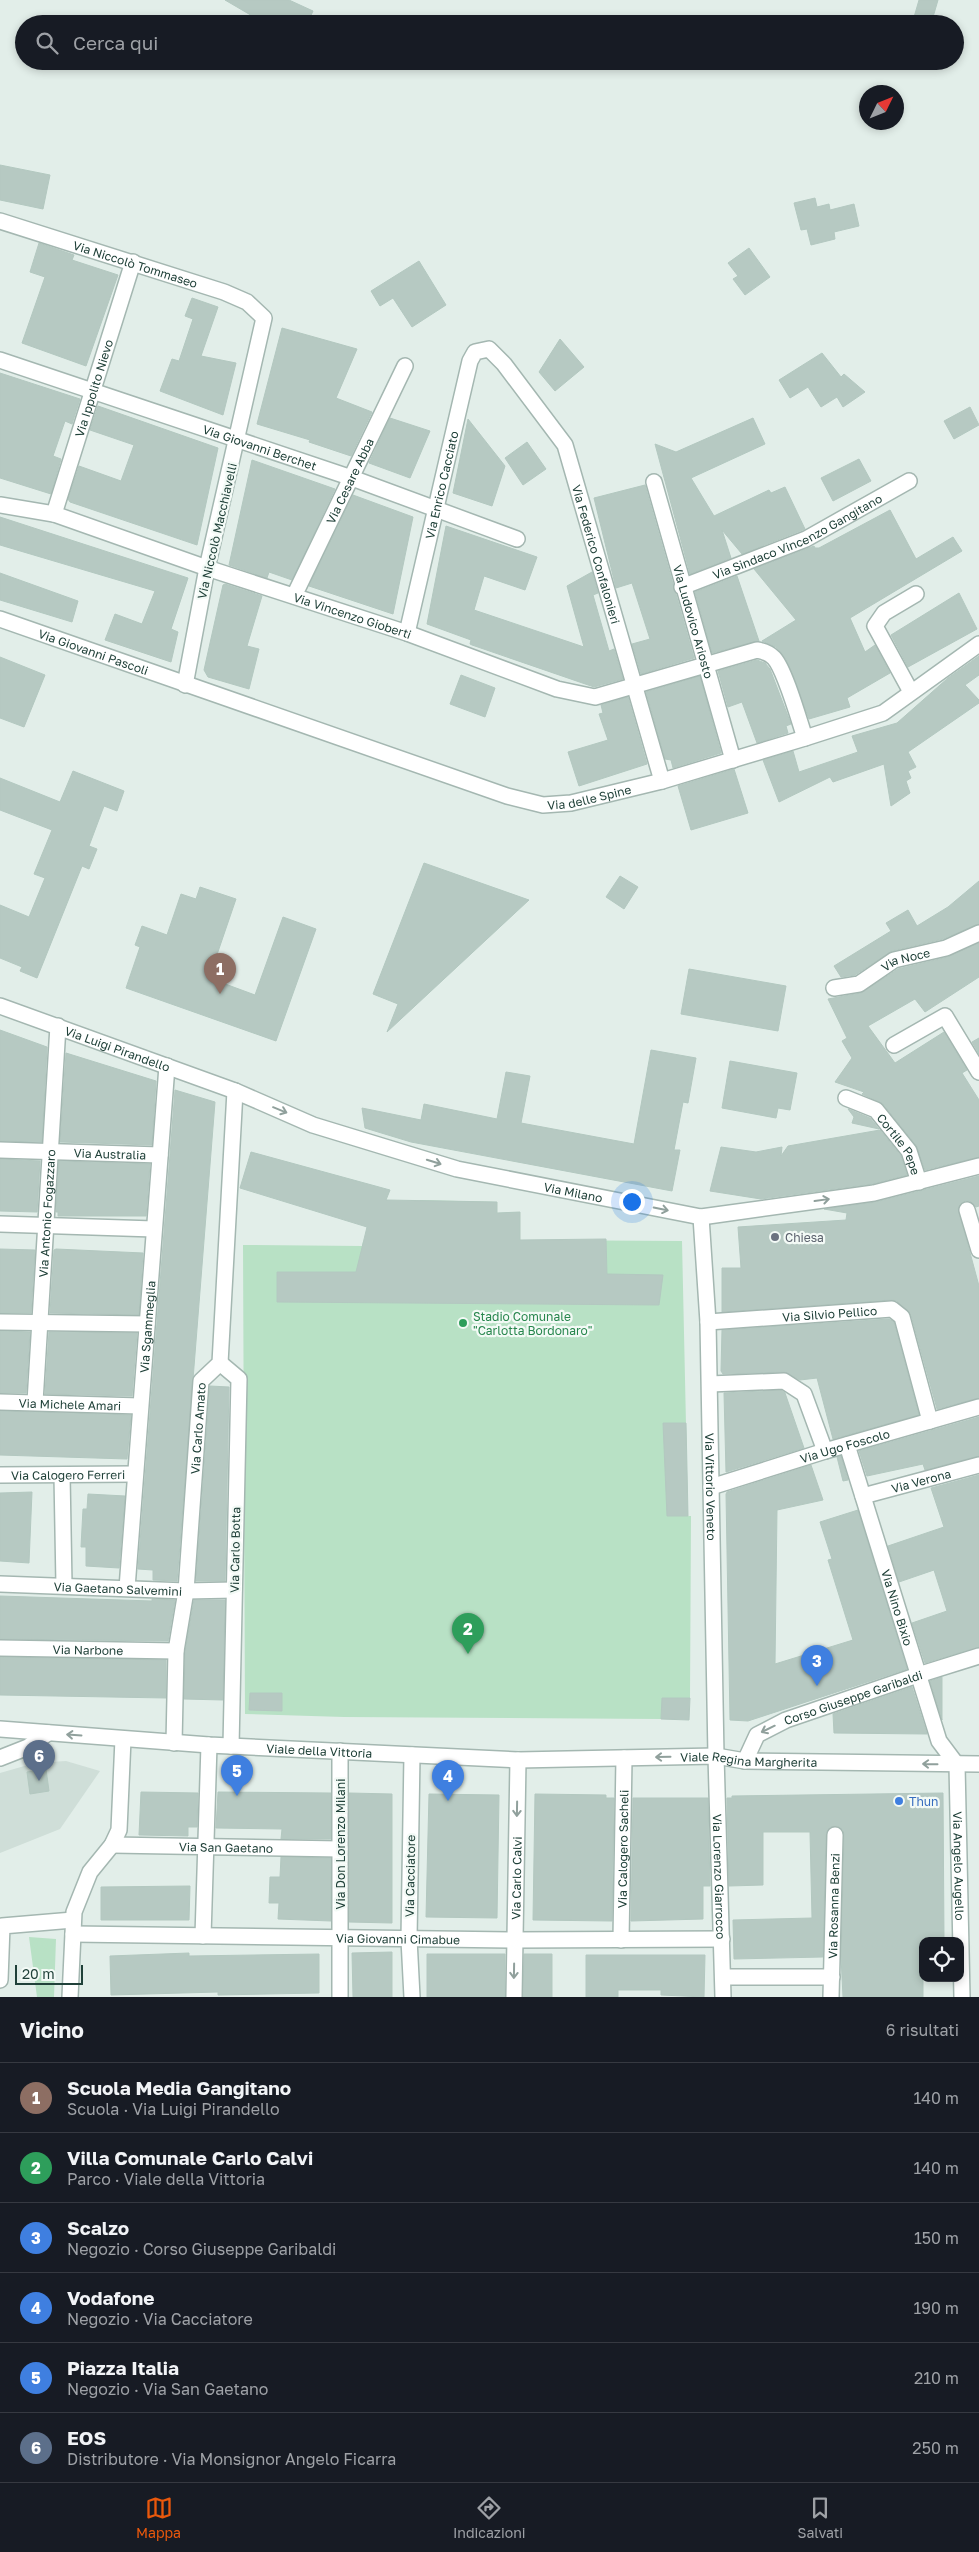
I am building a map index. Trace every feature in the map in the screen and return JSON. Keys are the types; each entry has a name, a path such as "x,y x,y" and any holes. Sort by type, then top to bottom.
{"street":[{"name":"Via Niccolò Tommaseo","path":"0,221 133,262 247,302 264,318"},
{"name":"Via Ippolito Nievo","path":"54,514 133,262"},
{"name":"Via Niccolò Macchiavelli","path":"185,685 207,568 264,318"},
{"name":"Via Enrico Cacciato","path":"407,633 470,362 475,352 489,349"},
{"name":"Via Federico Confalonieri","path":"489,349 504,364 565,445 662,781"},
{"name":"Via Giovanni Berchet","path":"0,360 352,478 517,540"},
{"name":"Via Cesare Abba","path":"294,596 405,366"},
{"name":"Via Sindaco Vincenzo Gangitano","path":"682,587 806,539 909,481"},
{"name":"Via Ludovico Ariosto","path":"654,482 682,587 733,760"},
{"name":"Via Vincenzo Gioberti","path":"0,505 54,514 207,568 407,633 557,689 594,697 756,650 770,654 779,664 805,738"},
{"path":"911,692 875,626 884,613 916,594"},
{"name":"Via Giovanni Pascoli","path":"0,619 185,685"},
{"name":"Via delle Spine","path":"185,685 498,793 544,805 571,802 662,781 882,713 979,644"},
{"name":"Via Noce","path":"834,988 859,984 894,960 946,948 979,933"},
{"name":"Via Luigi Pirandello","path":"0,1006 235,1092"},
{"path":"894,1045 945,1016 979,1072"},
{"name":"Via Antonio Fogazzaro","path":"35,1402 58,1026"},
{"name":"Via Sgammeglia","path":"127,1588 134,1474 167,1066"},
{"path":"220,1363 235,1092"},
{"name":"Via Milano","path":"235,1092 313,1125 457,1169 701,1217 874,1193 979,1166"},
{"name":"Cortile Pepe","path":"846,1098 876,1110 908,1152 919,1182"},
{"name":"Via Australia","path":"0,1150 160,1155"},
{"path":"967,1210 979,1250"},
{"name":"Via Vittorio Veneto","path":"701,1217 710,1384 716,1756"},
{"path":"0,1224 154,1229"},
{"name":"Via Silvio Pellico","path":"708,1322 892,1309 902,1316 930,1421"},
{"path":"0,1322 147,1324"},
{"name":"Via Carlo Botta","path":"220,1363 240,1379 231,1746"},
{"name":"Via Carlo Amato","path":"174,1742 176,1651 186,1591 201,1381 220,1363"},
{"path":"710,1384 784,1381 804,1394 824,1451"},
{"name":"Via Michele Amari","path":"0,1402 140,1406"},
{"name":"Via Ugo Foscolo","path":"711,1487 824,1451 979,1407"},
{"name":"Via Nino Bixio","path":"847,1445 939,1741 956,1765"},
{"name":"Via Verona","path":"863,1496 979,1465"},
{"name":"Via Calogero Ferreri","path":"0,1474 134,1474"},
{"path":"62,1475 64,1585"},
{"name":"Via Gaetano Salvemini","path":"0,1584 186,1591 234,1590"},
{"name":"Via Narbone","path":"0,1648 176,1651"},
{"name":"Corso Giuseppe Garibaldi","path":"745,1761 757,1734 786,1720 918,1674 977,1662"},
{"name":"Viale della Vittoria","path":"0,1729 209,1745 518,1760"},
{"path":"0,1758 28,1747 48,1733"},
{"path":"70,1997 74,1912 90,1872 112,1845 119,1830 122,1739"},
{"path":"203,1936 209,1745"},
{"name":"Via Don Lorenzo Milani","path":"340,1751 340,1997"},
{"name":"Via Cacciatore","path":"412,1755 409,1939 412,1997"},
{"name":"Viale Regina Margherita","path":"518,1760 716,1756 745,1761 979,1764"},
{"name":"Via Lorenzo Giarrocco","path":"716,1756 723,1997"},
{"name":"Via Calogero Sacheli","path":"621,1940 624,1758"},
{"name":"Via Carlo Calvi","path":"514,1997 518,1760"},
{"name":"Via Angelo Augello","path":"956,1765 962,1997"},
{"name":"Via Rosanna Benzi","path":"831,1997 835,1834"},
{"name":"Via San Gaetano","path":"112,1845 129,1847 206,1846 340,1849"},
{"name":"Via Giovanni Cimabue","path":"0,1980 2,1926 73,1927 203,1936 514,1940 722,1939"},
{"name":"Via Rosanna Benzi","path":"723,1977 832,1977"}],"shaded area":[{"path":"66,1761 100,1771 60,1829 0,1853 0,1773 35,1763"}],"green space":[{"path":"420,1200 497,1202 497,1213 520,1212 520,1240 682,1241 688,1516 691,1516 690,1698 663,1698 661,1719 344,1717 245,1714 243,1245 362,1246 363,1242 398,1240 420,1214"},
{"path":"29,1937 56,1939 54,1997 37,1997"}],"building":[{"path":"225,0 289,0 313,11 311,15 251,15"},
{"path":"919,0 938,0 934,15 915,15"},
{"path":"0,165 50,175 43,209 0,200"},
{"path":"815,198 817,207 829,204 830,210 854,204 859,226 834,232 835,239 811,245 807,229 801,230 794,203"},
{"path":"39,243 74,255 72,260 118,275 86,366 22,343 45,277 30,272"},
{"path":"749,248 770,277 745,295 733,279 738,276 728,263"},
{"path":"419,261 446,305 412,327 393,298 380,306 371,291"},
{"path":"192,298 218,307 201,356 236,363 223,415 160,391 172,359 179,361 193,319 185,316"},
{"path":"282,328 357,349 336,398 372,412 351,456 309,442 310,440 257,424"},
{"path":"560,339 584,367 555,391 539,372"},
{"path":"822,353 841,377 844,374 865,392 843,407 837,397 821,407 808,387 790,398 779,380"},
{"path":"0,373 80,399 72,424 65,421 53,456 61,459 51,494 0,478"},
{"path":"98,406 218,448 197,545 70,502 68,499 79,466 121,481 134,445 90,430"},
{"path":"970,407 979,425 954,439 944,421"},
{"path":"390,418 430,431 410,478 369,463"},
{"path":"753,418 765,444 691,478 714,516 769,490 771,493 785,487 805,529 742,554 722,530 731,558 690,574 655,444 676,452"},
{"path":"468,419 505,466 492,506 453,493"},
{"path":"527,442 546,469 523,485 505,458"},
{"path":"859,459 871,481 833,501 821,478"},
{"path":"252,460 335,489 292,580 269,572 267,578 229,565"},
{"path":"645,485 694,658 641,674 632,644 650,639 632,583 616,588 594,498"},
{"path":"353,495 413,517 393,614 309,586"},
{"path":"890,510 916,559 953,537 962,551 850,618 865,652 875,645 890,673 847,698 850,707 809,719 786,659 776,647 762,641 796,620 754,569 814,546 819,548"},
{"path":"0,517 188,578 171,629 178,632 171,662 105,640 115,614 142,624 155,591 0,545"},
{"path":"446,526 537,557 525,590 484,576 474,610 584,647 567,586 592,572 598,593 593,595 609,651 614,649 623,679 594,687 472,645 470,644 471,640 427,624"},
{"path":"0,573 78,601 72,622 0,600"},
{"path":"737,576 759,641 712,653 695,592"},
{"path":"225,584 262,596 247,646 259,649 249,689 208,677 204,670 223,585"},
{"path":"959,593 977,629 908,667 891,635"},
{"path":"979,656 979,675 965,685 979,700 979,703 908,752 916,767 908,771 911,778 906,781 910,793 891,806 884,764 833,782 830,777 779,802 763,760 793,751 799,772 858,752 852,736 897,723 948,678"},
{"path":"0,657 45,675 24,727 0,718"},
{"path":"757,660 765,663 770,669 791,724 786,726 788,733 757,743 742,702 728,707 718,671"},
{"path":"461,675 495,688 485,717 450,704"},
{"path":"700,676 721,753 673,768 671,760 665,759 646,692"},
{"path":"628,697 647,764 579,786 568,752 608,740 599,714 603,713 601,705"},
{"path":"734,769 748,813 691,830 678,786"},
{"path":"73,771 124,791 117,811 104,806 89,846 97,849 89,869 82,866 37,978 20,971 22,967 0,958 0,905 29,917 45,878 34,874 52,830 0,810 0,778 60,802"},
{"path":"424,863 529,900 387,1032 398,1004 373,994"},
{"path":"620,876 638,887 624,909 606,897"},
{"path":"979,881 979,924 943,939 892,951 855,975 841,977 834,966 891,931 886,923 908,910 917,926 948,907"},
{"path":"200,887 236,899 209,978 255,995 283,917 316,929 276,1041 126,988 140,947 135,945 142,926 167,935 181,894 196,899"},
{"path":"979,943 979,977 925,1012 915,999 868,1026 895,1063 944,1032 967,1070 962,1073 979,1100 979,1157 925,1170 916,1145 883,1104 862,1094 864,1092 835,1082 852,1058 842,1041 847,1038 828,999 861,993 898,969 948,957"},
{"path":"689,969 786,986 778,1031 681,1014"},
{"path":"0,1030 47,1047 42,1142 0,1141"},
{"path":"979,1038 979,1054 972,1042"},
{"path":"651,1050 696,1058 688,1103 683,1102 674,1150 680,1150 672,1191 411,1142 365,1128 362,1108 421,1120 424,1104 497,1119 506,1072 530,1076 521,1123 634,1144"},
{"path":"66,1053 156,1081 152,1145 60,1142"},
{"path":"730,1061 797,1073 790,1110 778,1108 776,1118 722,1108"},
{"path":"175,1090 215,1102 177,1581 153,1580 153,1570 138,1569"},
{"path":"848,1109 870,1118 879,1129 852,1123 854,1117"},
{"path":"880,1130 901,1156 907,1175 872,1184 761,1199 710,1191 721,1147 756,1152 782,1147 781,1156 788,1146"},
{"path":"251,1152 390,1190 386,1200 497,1202 497,1213 520,1212 520,1240 606,1239 607,1274 663,1275 659,1305 277,1302 277,1272 356,1272 367,1227 240,1188"},
{"path":"0,1159 40,1161 37,1212 0,1211"},
{"path":"59,1161 150,1164 146,1216 58,1216 58,1212 56,1212"},
{"path":"979,1176 979,1206 976,1207 970,1201 965,1201 958,1208 979,1286 979,1398 937,1409 911,1315 897,1301 722,1312 722,1268 741,1268 738,1227 846,1220 847,1213 824,1209 876,1202"},
{"path":"0,1249 35,1250 31,1313 0,1313"},
{"path":"54,1250 143,1253 139,1315 50,1313"},
{"path":"889,1319 894,1322 919,1415 833,1439 817,1378 800,1380 784,1372 723,1374 721,1371 722,1330"},
{"path":"0,1331 30,1332 26,1393 0,1393"},
{"path":"49,1332 137,1333 132,1396 45,1394"},
{"path":"210,1386 229,1387 225,1581 196,1581"},
{"path":"781,1390 785,1393 804,1448 726,1472 724,1393"},
{"path":"0,1411 131,1415 127,1459 0,1455"},
{"path":"979,1417 979,1456 925,1470 923,1464 867,1476 859,1451"},
{"path":"663,1423 686,1423 688,1516 667,1516"},
{"path":"841,1456 848,1480 843,1481 837,1457"},
{"path":"811,1465 823,1500 777,1510 775,1664 853,1640 828,1560 832,1559 820,1522 858,1510 907,1669 748,1721 730,1720 726,1494 727,1492"},
{"path":"979,1475 979,1647 925,1663 912,1623 947,1611 934,1570 899,1582 888,1546 944,1527 931,1488"},
{"path":"32,1492 29,1563 0,1561 0,1493"},
{"path":"88,1494 125,1496 119,1568 86,1566 86,1547 81,1547 83,1509 87,1509"},
{"path":"0,1596 152,1601 152,1599 175,1600 168,1641 0,1639"},
{"path":"194,1600 225,1600 223,1700 184,1699 185,1652"},
{"path":"0,1657 166,1660 166,1698 0,1695"},
{"path":"942,1677 942,1720 930,1681"},
{"path":"912,1687 927,1734 834,1733 833,1714"},
{"path":"250,1693 282,1693 282,1711 249,1710"},
{"path":"662,1698 690,1698 689,1720 661,1719"},
{"path":"46,1769 49,1791 30,1794 27,1772"},
{"path":"141,1792 198,1793 197,1827 188,1827 188,1836 139,1835"},
{"path":"218,1792 331,1793 331,1839 281,1839 282,1829 216,1828"},
{"path":"349,1793 392,1794 392,1923 349,1922"},
{"path":"943,1793 944,1937 919,1937 919,1982 923,1982 923,1997 843,1997 841,1957 844,1835 843,1830 836,1826 830,1827 826,1835 823,1957 734,1959 733,1920 812,1918 810,1832 763,1832 763,1885 729,1886 727,1798 732,1798 732,1796"},
{"path":"429,1794 499,1795 497,1918 426,1917"},
{"path":"535,1794 606,1795 606,1798 614,1798 612,1921 533,1920"},
{"path":"633,1798 708,1798 710,1886 703,1886 703,1919 631,1921"},
{"path":"281,1857 331,1858 331,1921 278,1919 279,1903 269,1903 270,1877 280,1877"},
{"path":"190,1886 189,1920 101,1920 101,1887"},
{"path":"392,1952 392,1997 353,1997 352,1953"},
{"path":"189,1953 189,1956 319,1954 319,1993 218,1995 218,1992 111,1995 110,1956"},
{"path":"427,1954 505,1954 505,1997 427,1997"},
{"path":"524,1954 552,1954 552,1997 523,1997"},
{"path":"586,1955 705,1955 704,1997 661,1995 661,1990 618,1990 618,1997 586,1997"}],"place":[{"name":"Scuola Media Gangitano","path":"220,994"},
{"name":"Chiesa","path":"775,1237"},
{"name":"Stadio Comunale \"Carlotta Bordonaro\"","path":"463,1323"},
{"name":"Villa Comunale Carlo Calvi","path":"468,1654"},
{"name":"Scalzo","path":"817,1686"},
{"name":"EOS","path":"39,1781"},
{"name":"Piazza Italia","path":"237,1796"},
{"name":"Vodafone","path":"448,1801"},
{"name":"Thun","path":"899,1801"}]}
